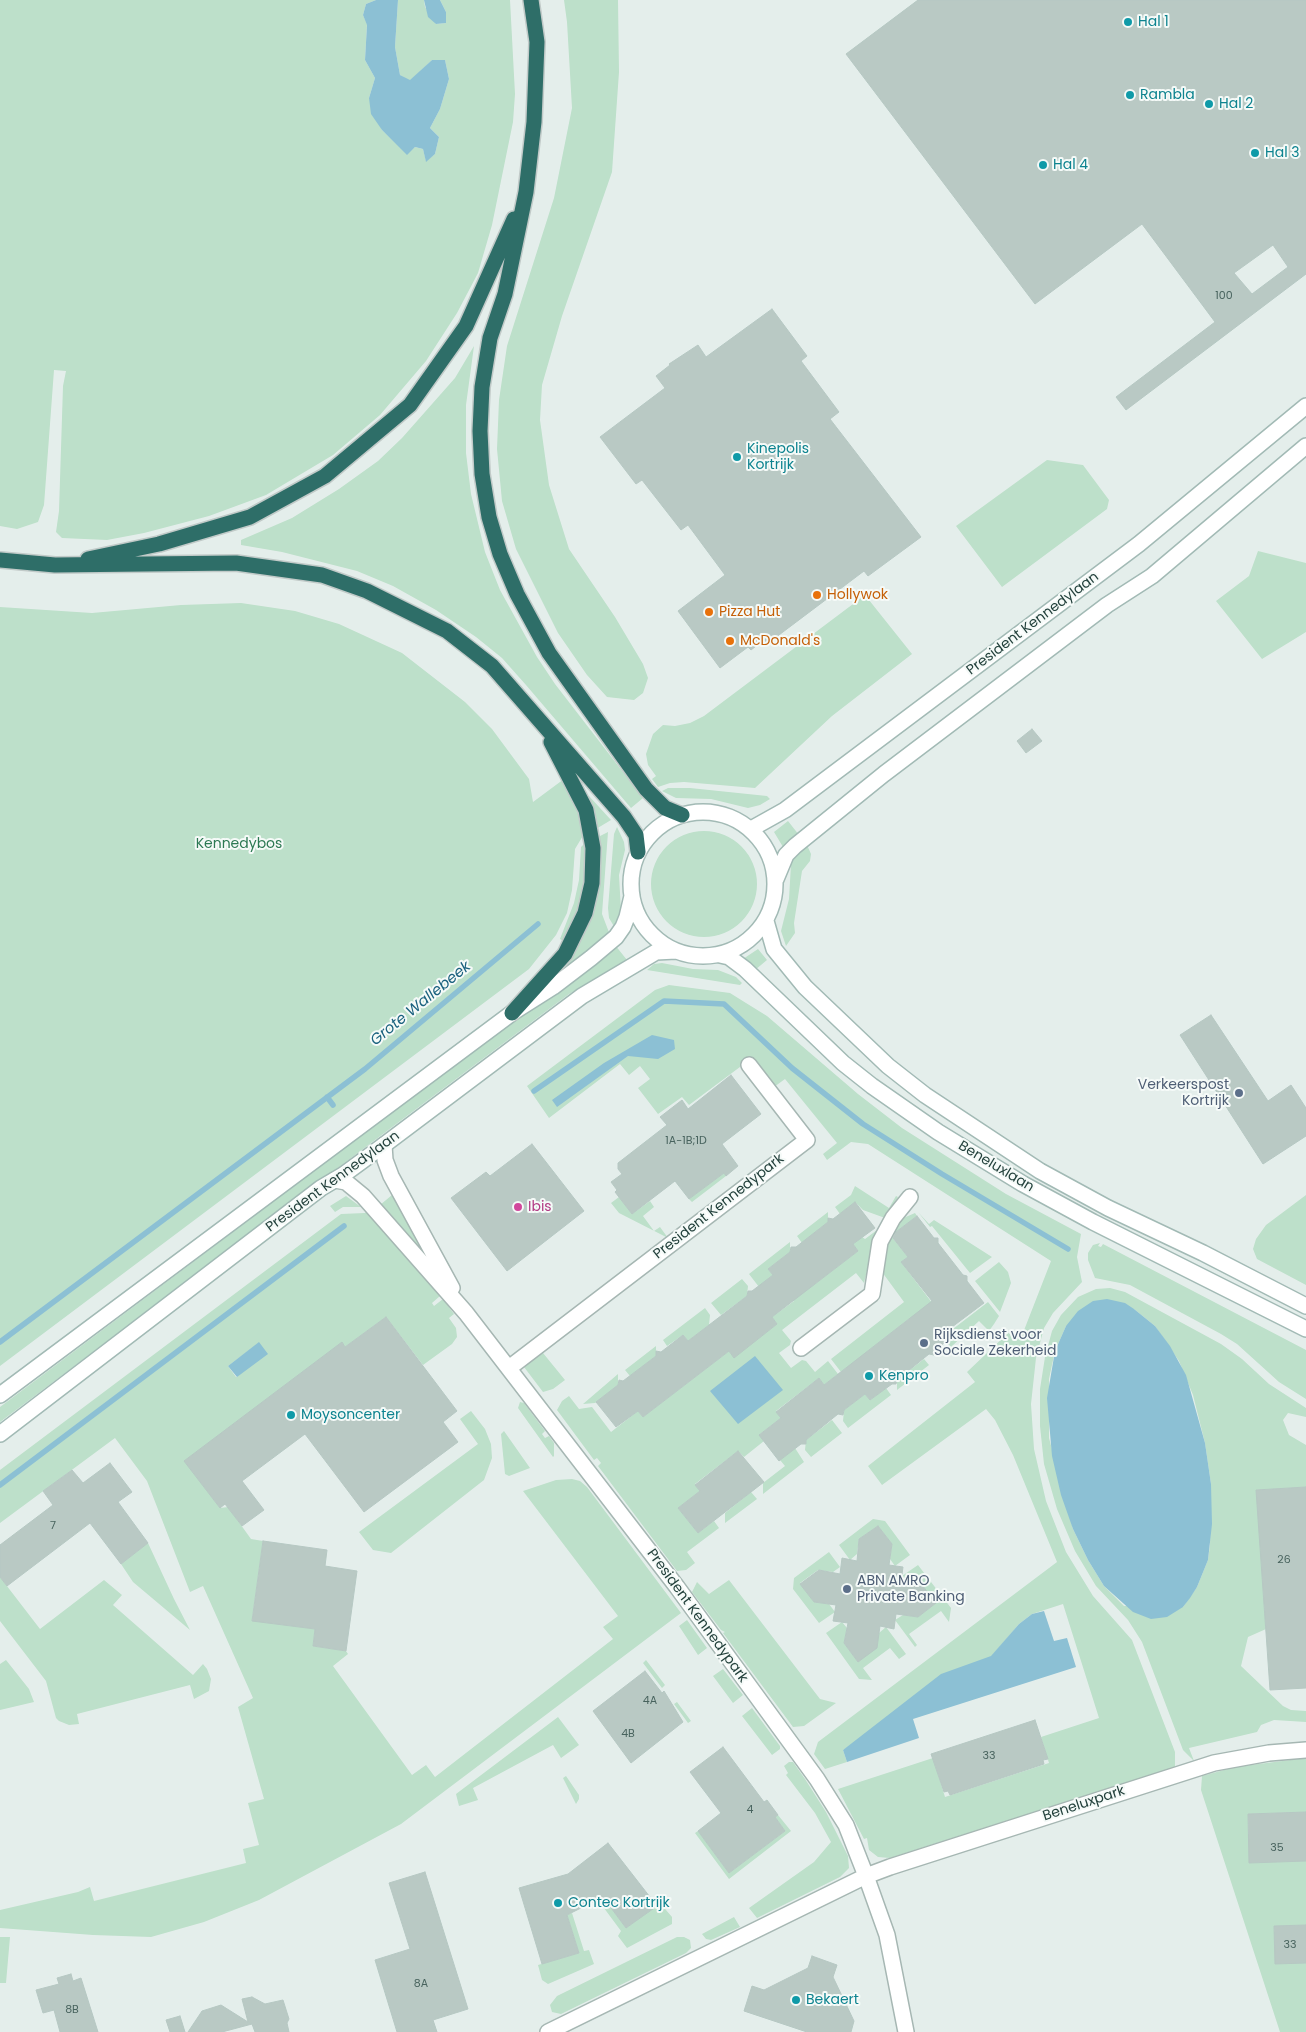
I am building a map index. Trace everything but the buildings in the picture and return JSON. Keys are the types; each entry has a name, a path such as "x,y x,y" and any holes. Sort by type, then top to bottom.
{"highway":[{"path":"531,0 537,42 534,122 526,192 505,294 490,338 482,386 480,432 482,466 489,517 500,554 517,594 549,653 646,789 664,808 682,815"},
{"path":"55,565 159,544 250,517 325,476 410,404 466,326 526,192"},
{"path":"0,560 55,565 236,563 322,575 367,590 447,632 492,666 634,830 638,852"},
{"path":"512,1012 550,972 574,939 589,898 594,865 592,835 586,810 538,717"}],"main road":[{"name":"President Kennedylaan","path":"751,829 786,810 1139,544 1306,406"},
{"path":"776,879 768,852 751,829 739,820 718,813 696,812 682,815 656,829 638,852 630,881 632,896 642,923 663,944 676,951 691,955 720,955 746,943 766,921 775,894 776,879 786,855 795,846 884,774 1107,605 1158,571 1306,446"},
{"name":"President Kennedylaan","path":"0,1395 512,1012 553,987 616,937 628,918 632,896"},
{"name":"Beneluxlaan","path":"766,921 774,948 805,988 888,1066 929,1098 1040,1171 1108,1208 1204,1253 1306,1306"},
{"name":"President Kennedylaan","path":"0,1434 321,1188 384,1145 582,996 656,952 676,951"},
{"name":"Beneluxlaan","path":"720,955 729,957 745,969 858,1074 938,1132 1023,1184 1093,1222 1306,1329"},
{"name":"President Kennedypark","path":"508,1368 807,1140 749,1064"},
{"name":"President Kennedypark","path":"384,1145 385,1160 391,1176 466,1313"},
{"name":"President Kennedypark","path":"335,1180 346,1182 363,1196 466,1313 671,1579 817,1779 846,1825 887,1935 895,1968 906,2032"},
{"path":"801,1348 872,1294 880,1242 893,1218 910,1197"},
{"name":"Beneluxpark","path":"866,1876 1214,1763 1269,1753 1306,1750"},
{"path":"548,2032 866,1876"}],"green space":[{"path":"0,0 376,0 366,4 363,15 367,24 365,60 375,78 369,98 382,130 407,154 415,147 423,149 426,161 435,154 439,137 430,128 440,109 449,79 445,60 432,60 410,81 400,75 395,47 398,0 424,0 425,7 436,24 446,23 446,12 440,0 510,0 515,94 513,122 492,225 478,273 457,313 426,361 380,415 333,455 266,495 209,516 144,533 107,540 62,538 56,532 59,511 63,386 66,371 54,370 44,505 38,522 17,529 0,526"},
{"path":"564,0 618,0 619,72 612,172 562,316 542,385 540,420 549,485 569,549 615,617 643,664 648,678 643,693 634,700 607,697 587,675 558,633 516,549 502,501 497,449 499,400 507,346 554,198 572,108"},
{"path":"474,346 466,405 466,453 471,494 485,552 500,590 537,657 555,684 643,798 631,808 502,658 476,637 436,610 393,586 357,571 282,552 241,545 241,540 292,518 339,489 378,461 402,438 455,378"},
{"path":"1047,460 1083,465 1109,500 1107,509 1002,587 956,526"},
{"path":"1258,551 1306,563 1306,632 1262,659 1216,601 1249,576"},
{"path":"865,595 912,654 832,716 755,788 684,782 670,783 658,787 652,779 656,776 648,765 646,754 653,734 663,725 675,726 690,723 704,716"},
{"name":"Kennedybos","path":"241,603 295,611 339,624 402,653 465,702 492,729 529,779 533,802 564,779 580,812 584,834 575,849 572,890 567,913 556,935 529,969 0,1366 0,607 92,613 181,605"},
{"path":"668,788 690,788 767,796 770,799 760,805 748,808 711,799 676,798 662,791"},
{"path":"589,796 611,820 596,829 587,797"},
{"path":"788,821 799,835 783,847 774,832"},
{"path":"617,827 624,842 625,850 619,875 621,911 615,928 609,918 608,908 614,834"},
{"path":"704,831 724,835 741,847 753,864 757,884 753,904 741,921 724,933 704,937 684,933 667,921 655,904 651,884 655,864 667,847 684,835"},
{"path":"608,832 602,914 610,935 541,987 571,954 598,837"},
{"path":"586,842 588,861 583,900 565,942 560,939 574,903 579,880 581,847"},
{"path":"807,845 811,854 810,861 802,871 794,923 795,933 786,946 781,931 789,899 791,864 794,856"},
{"path":"615,945 627,960 569,994 0,1422 0,1407"},
{"path":"758,949 767,960 755,970 743,959"},
{"path":"662,963 693,969 718,970 736,977 742,983 740,985 647,970 654,964"},
{"path":"669,985 730,993 767,1016 858,1094 902,1128 1006,1194 1081,1234 1077,1257 1082,1282 1053,1313 1044,1328 1036,1358 1031,1404 1034,1449 1046,1501 1066,1552 1093,1596 1132,1640 1175,1752 1175,1767 890,1858 878,1857 869,1850 867,1838 864,1839 838,1789 933,1758 945,1797 1049,1763 1041,1737 1099,1718 1063,1604 1032,1614 1019,1624 992,1656 843,1750 847,1762 825,1769 814,1754 818,1742 1057,1562 1013,1455 995,1420 986,1409 882,1485 868,1466 975,1382 967,1372 1008,1333 1021,1338 1051,1261 868,1144 851,1142 827,1160 823,1154 837,1143 785,1079 774,1087 752,1058 689,1105 682,1097 658,1114 638,1088 650,1079 640,1066 629,1075 620,1064 549,1118 527,1086 655,990"},
{"path":"724,1173 726,1176 692,1202 689,1199"},
{"path":"855,1186 889,1208 896,1196 898,1197 885,1218 863,1210 855,1202 840,1214 835,1207 851,1195"},
{"path":"394,1195 423,1249 419,1250 380,1205"},
{"path":"1306,1195 1306,1285 1257,1259 1253,1249 1256,1239 1266,1225"},
{"path":"346,1196 361,1207 343,1207 335,1212 330,1206"},
{"path":"619,1197 632,1214 650,1201 654,1207 643,1216 654,1231 619,1213 611,1203"},
{"path":"368,1210 434,1285 432,1287 440,1296 432,1303 434,1306 443,1299 454,1314 449,1318 456,1328 457,1337 452,1344 423,1365 386,1317 345,1347 342,1343 185,1461 220,1508 228,1507 251,1539 263,1541 252,1620 315,1629 313,1646 346,1651 348,1654 333,1666 412,1775 426,1765 435,1777 613,1639 603,1627 618,1616 523,1491 556,1480 572,1479 580,1481 587,1487 681,1613 401,1824 259,1900 204,1922 151,1937 0,1928 0,1910 78,1892 90,1887 94,1901 246,1863 243,1849 259,1845 248,1803 264,1799 238,1707 253,1698 203,1586 190,1592 147,1481 115,1438 0,1523 0,1470 341,1214 365,1213","holes":["259,1343 237,1377 228,1366"]},
{"path":"828,1212 828,1222 802,1243 797,1236"},
{"path":"918,1212 929,1224 934,1220 992,1257 970,1273 932,1226 930,1227"},
{"path":"915,1213 917,1216 891,1236 908,1257 901,1262 936,1308 915,1324 910,1318 867,1352 872,1358 851,1374 846,1368 841,1372 831,1359 904,1302 882,1272 883,1263 887,1244 894,1226 901,1219"},
{"path":"660,1227 668,1238 654,1231"},
{"path":"877,1230 864,1283 856,1273 782,1330 791,1341 790,1345 779,1353 791,1368 802,1360 806,1361 815,1372 828,1361 838,1374 824,1385 819,1378 776,1411 781,1418 760,1434 764,1441 744,1457 738,1451 695,1484 700,1491 678,1508 698,1533 714,1521 719,1528 687,1552 695,1563 686,1570 677,1571 598,1466 601,1463 597,1458 594,1460 557,1410 562,1401 569,1396 579,1409 592,1407 611,1432 638,1411 643,1417 729,1351 734,1357 777,1324 772,1317 794,1301 789,1294 815,1284 858,1251 853,1244 862,1237 865,1239"},
{"path":"790,1242 790,1252 768,1269 773,1275 759,1287 749,1274"},
{"path":"1100,1243 1098,1246 1101,1247 1103,1244 1306,1350 1306,1399 1279,1382 1237,1344 1221,1334 1130,1285 1095,1278 1088,1260 1088,1253 1093,1245"},
{"path":"999,1262 1008,1272 1011,1283 1000,1312 975,1281"},
{"path":"742,1279 748,1286 747,1296 721,1315 711,1303"},
{"path":"1110,1288 1125,1292 1221,1344 1242,1359 1269,1384 1306,1408 1306,1417 1288,1413 1283,1420 1289,1435 1306,1445 1306,1487 1257,1490 1266,1629 1248,1637 1241,1666 1283,1706 1291,1710 1306,1711 1306,1722 1274,1720 1261,1725 1257,1732 1189,1748 1194,1761 1183,1750 1142,1642 1128,1620 1096,1586 1075,1551 1057,1509 1044,1464 1040,1426 1040,1389 1045,1357 1052,1331 1061,1315 1078,1297 1096,1289","holes":["1134,1309 1155,1326 1179,1361 1193,1395 1205,1443 1211,1484 1208,1560 1197,1587 1183,1607 1124,1606 1104,1586 1088,1560 1073,1529 1049,1438 1049,1379 1055,1351 1066,1326"]},
{"path":"988,1302 999,1316 989,1331 979,1321 951,1347 946,1342 957,1334 953,1329"},
{"path":"705,1308 710,1315 709,1325 688,1341 683,1335 667,1346 663,1340"},
{"path":"656,1346 656,1356 630,1376 625,1370"},
{"path":"543,1353 565,1380 553,1389 543,1392 524,1367"},
{"path":"924,1359 929,1365 897,1390 897,1380"},
{"path":"618,1374 618,1385 595,1403 583,1404"},
{"path":"886,1388 891,1395 848,1428 843,1421 844,1410 865,1394 870,1400"},
{"path":"520,1402 524,1403 545,1431 542,1434 545,1438 549,1436 554,1443 553,1457 518,1408"},
{"path":"471,1411 485,1429 491,1444 492,1458 484,1480 391,1553 373,1550 359,1532 478,1444 460,1419"},
{"path":"832,1420 842,1433 811,1457 805,1450 806,1440"},
{"path":"504,1431 530,1468 509,1476 505,1474 501,1434"},
{"path":"795,1448 804,1462 763,1494 763,1483 785,1466 780,1460"},
{"path":"751,1492 757,1499 725,1523 725,1513"},
{"path":"873,1519 885,1521 910,1555 895,1566 890,1559 892,1544 878,1526 859,1539 857,1554 850,1560 839,1545"},
{"path":"148,1543 190,1630 133,1582 121,1564"},
{"path":"829,1552 840,1567 833,1572 818,1570 800,1583 814,1602 829,1604 835,1612 819,1623 793,1589 794,1578"},
{"path":"918,1565 951,1608 949,1622 941,1611 909,1634 917,1645 915,1647 895,1620 903,1615 918,1617 936,1603 922,1585 907,1583 902,1576"},
{"path":"0,1577 40,1629 104,1580 122,1595 113,1605 193,1675 203,1664 211,1679 209,1691 194,1699 190,1685 77,1714 79,1724 69,1725 59,1721 56,1718 46,1681 0,1621"},
{"path":"729,1580 820,1699 836,1703 804,1726 793,1727 723,1633 725,1632 721,1630 692,1592 697,1582 709,1594"},
{"path":"687,1620 707,1648 698,1655 679,1626"},
{"path":"842,1622 847,1628 844,1643 858,1662 879,1633 886,1627 906,1654 899,1659 890,1648 863,1668 872,1680 859,1679 826,1633"},
{"path":"6,1660 29,1689 34,1702 0,1710 0,1664"},
{"path":"646,1660 665,1685 662,1688 643,1663"},
{"path":"723,1669 743,1695 733,1703 713,1676"},
{"path":"677,1702 691,1721 688,1723 674,1704"},
{"path":"752,1708 780,1746 780,1749 772,1755 742,1716"},
{"path":"558,1717 579,1745 561,1758 553,1745 473,1788 478,1800 459,1806 456,1794"},
{"path":"1306,1758 1306,1812 1248,1814 1248,1834 1306,1832 1306,1925 1274,1927 1274,1931 1306,1963 1306,2032 1280,2032 1201,1790 1202,1776 1235,1767"},
{"path":"789,1762 793,1762 826,1812 848,1856 849,1868 840,1877 757,1918 749,1908 814,1862 831,1842 815,1813 786,1775 788,1773 784,1766"},
{"path":"566,1776 579,1795 576,1804 563,1778"},
{"path":"778,1815 791,1831 729,1879 695,1833 698,1831 729,1873 785,1831 775,1817"},
{"path":"603,1897 626,1928 660,1903 672,1917 672,1924 627,1948 618,1936 621,1931 598,1900"},
{"path":"572,1913 584,1951 589,1950 594,1964 548,1984 542,1980 538,1965 579,1953 567,1915"},
{"path":"734,1917 740,1927 711,1940 706,1939 702,1934"},
{"path":"0,1937 10,1937 6,1983 0,1983"},
{"path":"677,1937 684,1937 690,1940 691,1948 686,1953 561,2014 552,2012 550,2005 557,1996"}],"water":[{"path":"376,0 398,0 395,47 400,75 410,80 432,60 445,60 449,79 440,109 430,128 439,137 435,154 426,162 423,149 415,147 407,155 382,130 371,114 369,98 375,78 365,60 367,25 363,15 366,4"},
{"path":"424,0 440,0 446,12 446,23 436,24 428,17"},
{"path":"652,1035 674,1040 675,1049 658,1059 628,1056 557,1107 552,1100 604,1063"},
{"path":"1107,1299 1125,1303 1134,1309 1155,1326 1170,1346 1186,1375 1205,1443 1211,1484 1212,1524 1208,1560 1197,1587 1190,1598 1183,1607 1167,1617 1151,1619 1133,1612 1104,1586 1088,1560 1073,1529 1061,1495 1052,1456 1047,1398 1055,1351 1066,1326 1078,1311 1093,1301"},
{"path":"259,1342 268,1354 237,1377 228,1366"},
{"path":"755,1356 783,1390 738,1424 710,1391"},
{"path":"1044,1611 1054,1641 1067,1638 1076,1667 913,1719 919,1738 847,1762 843,1750 941,1674 991,1656 1019,1624 1032,1614"}],"waterway":[{"path":"0,1342 365,1069 538,924"},
{"path":"534,1091 664,1001 724,1004 792,1068 863,1124 942,1174 1068,1249"},
{"name":"Grote Wallebeek","path":"327,1097 333,1105"},
{"path":"0,1485 344,1226"}],"place":[{"name":"Hal 1","path":"1128,22"},
{"name":"Rambla","path":"1130,95"},
{"name":"Hal 2","path":"1209,104"},
{"name":"Hal 3","path":"1255,153"},
{"name":"Hal 4","path":"1043,165"},
{"name":"Kinepolis Kortrijk","path":"737,457"},
{"name":"Hollywok","path":"817,595"},
{"name":"Pizza Hut","path":"709,612"},
{"name":"McDonald's","path":"730,641"},
{"name":"Verkeerspost Kortrijk","path":"1239,1093"},
{"name":"Ibis","path":"518,1207"},
{"name":"Rijksdienst voor Sociale Zekerheid","path":"924,1343"},
{"name":"Kenpro","path":"869,1376"},
{"name":"Moysoncenter","path":"291,1415"},
{"name":"ABN AMRO Private Banking","path":"847,1589"},
{"name":"Contec Kortrijk","path":"558,1903"},
{"name":"Bekaert","path":"796,2000"}]}
